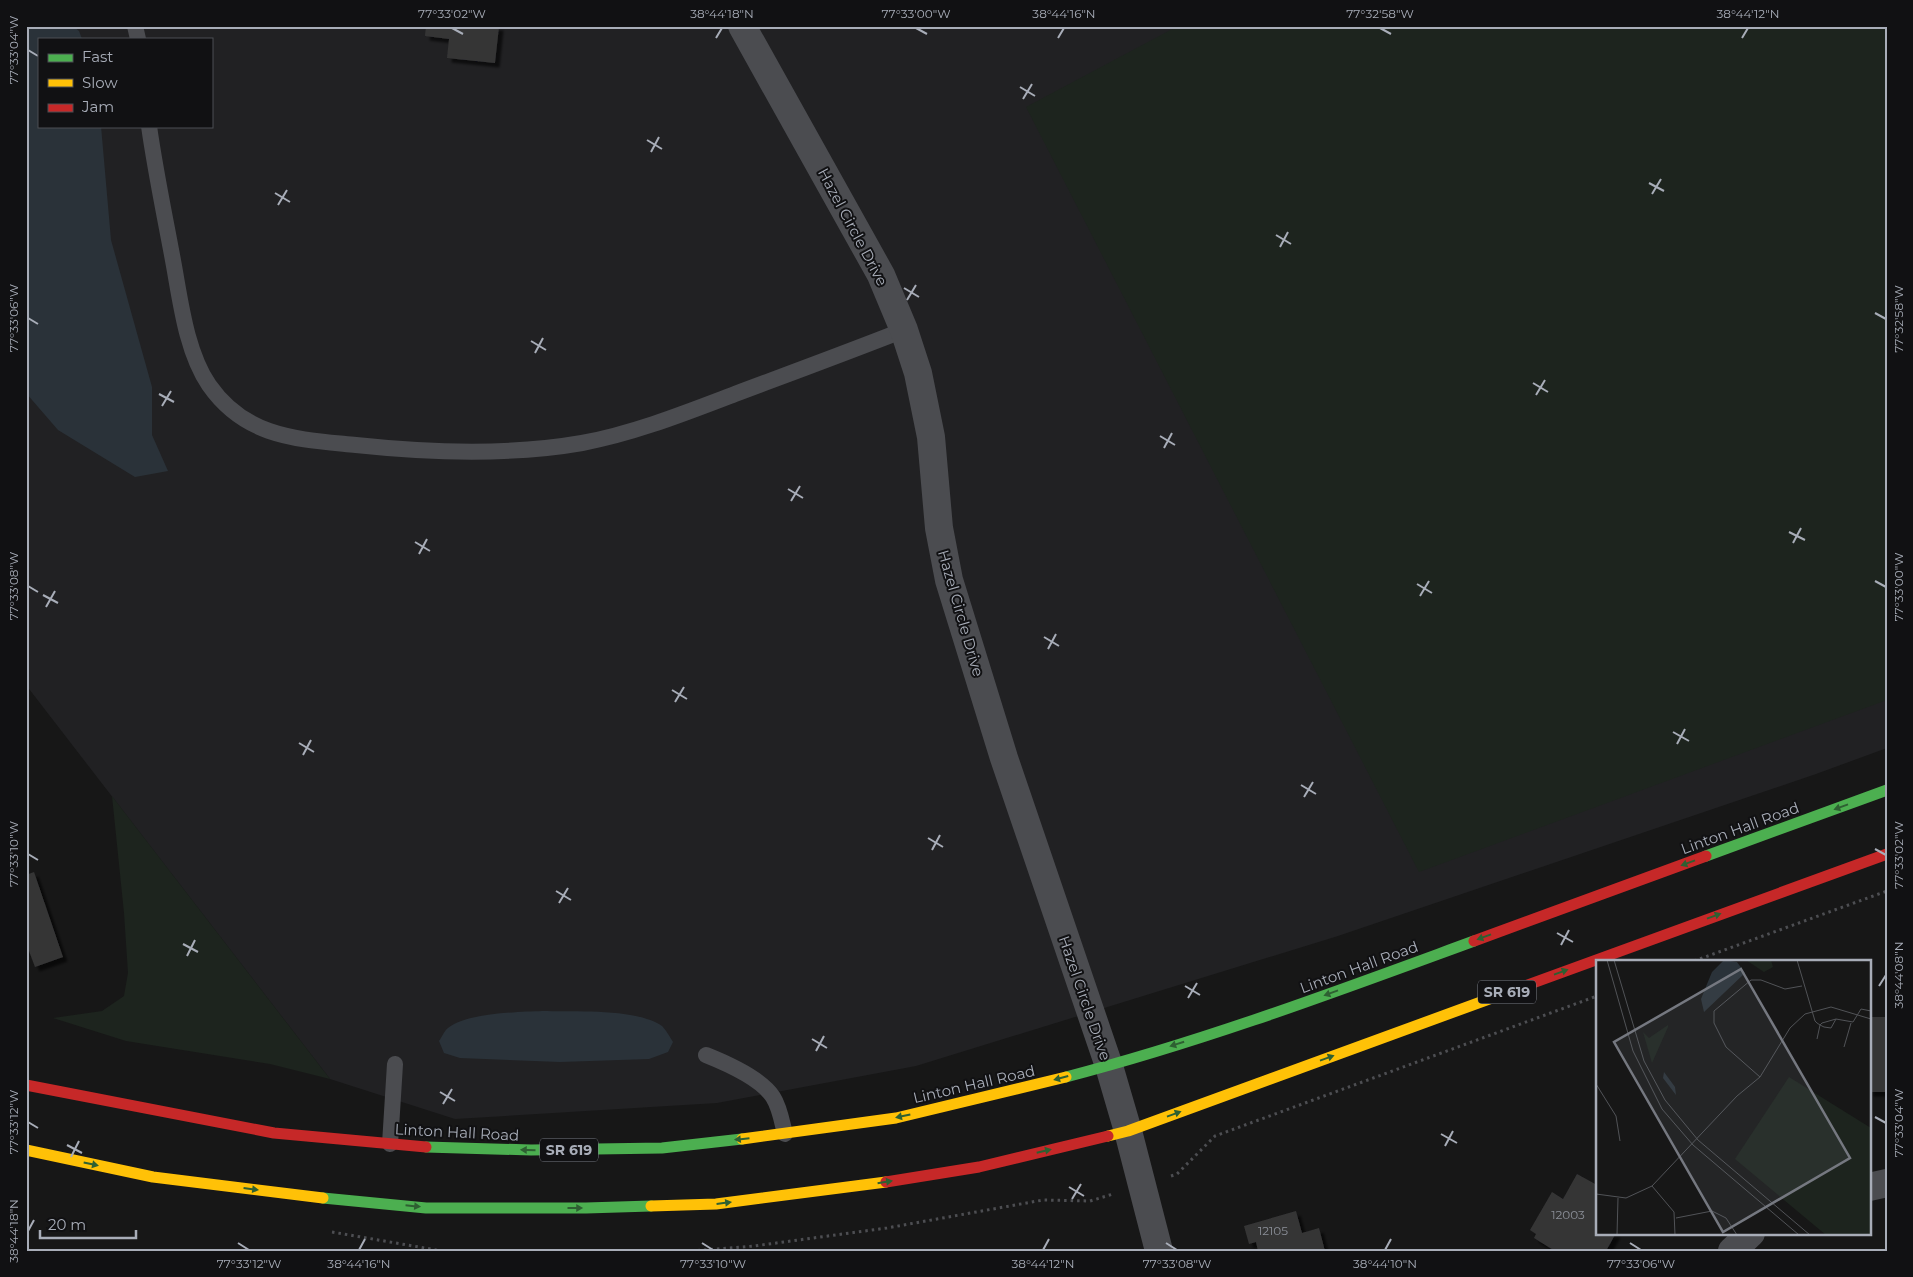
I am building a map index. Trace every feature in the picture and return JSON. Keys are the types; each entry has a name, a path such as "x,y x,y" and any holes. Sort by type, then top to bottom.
{"main road":[{"name":"Linton Hall Road","path":"26,1085 274,1133 390,1144 531,1150 662,1148 786,1134 896,1118 1006,1093 1108,1066 1305,1003 1887,790"},
{"name":"SR 619","path":"1597,960 1887,854"},
{"name":"SR 619","path":"26,1150 153,1177 306,1196 426,1208 586,1208 716,1204 858,1187 979,1167 1128,1131 1596,960"}],"street":[{"name":"Hazel Circle Drive","path":"742,26 881,275 904,330 918,373 931,437 939,528 949,580 1004,758 1108,1066 1128,1131 1159,1251"},
{"path":"1870,1187 1887,1183"},
{"path":"1732,1251 1750,1234"}],"lane":[{"path":"149,128 182,307 193,351 200,368 209,384 224,403 243,419 265,430 294,439 418,451 528,451 582,443 663,422 904,330"},
{"path":"706,1055 725,1063 765,1087 773,1097 780,1112 786,1134"},
{"path":"390,1144 396,1064"}],"path":[{"path":"1697,960 1887,890"},
{"path":"1178,1174 1215,1136 1596,996"},
{"path":"691,1251 754,1246 887,1228 1043,1200 1090,1201"}],"shaded area":[{"path":"26,26 1887,26 1887,748 1816,774 1338,936 916,1066 717,1103 455,1119 330,1079 26,685"},
{"path":"26,26 73,26 79,31 82,38 38,38 38,128 101,128 111,240 152,387 152,435 168,471 135,477 58,430 26,393"},
{"path":"1178,26 1887,26 1887,700 1419,872 1026,107"},
{"path":"112,796 330,1079 270,1064 126,1041 53,1018 102,1011 124,996 128,973"},
{"path":"542,1011 604,1012 637,1016 662,1026 673,1042 668,1052 649,1059 560,1062 460,1058 444,1053 439,1041 448,1028 467,1019 493,1014"}],"building":[{"path":"426,26 499,26 495,63 447,58 449,39 425,36"},
{"path":"34,872 63,957 35,967 29,951 26,952 26,875"},
{"path":"1870,1017 1887,1017 1887,1092 1870,1092"},
{"path":"1577,1174 1596,1184 1596,1234 1615,1234 1606,1251 1555,1251 1534,1238 1536,1234 1530,1230 1552,1192 1563,1199"},
{"path":"1296,1211 1302,1233 1319,1228 1325,1251 1258,1251 1256,1242 1249,1244 1244,1226"}],"traffic: fast":[{"path":"1706,856 1887,790"},
{"path":"1066,1077 1221,1031 1474,941"},
{"path":"426,1147 531,1150 662,1148 742,1139"},
{"path":"323,1198 426,1208 651,1206"}],"traffic: slow":[{"path":"1108,1136 1128,1131 1511,991"},
{"path":"742,1139 896,1118 1066,1077"},
{"path":"26,1150 153,1177 323,1198"},
{"path":"651,1206 716,1204 886,1182"}],"traffic: jam":[{"path":"1596,960 1887,854"},
{"path":"1474,941 1706,856"},
{"path":"1511,991 1596,960"},
{"path":"26,1085 274,1133 426,1147"},
{"path":"886,1182 979,1167 1108,1136"}]}
